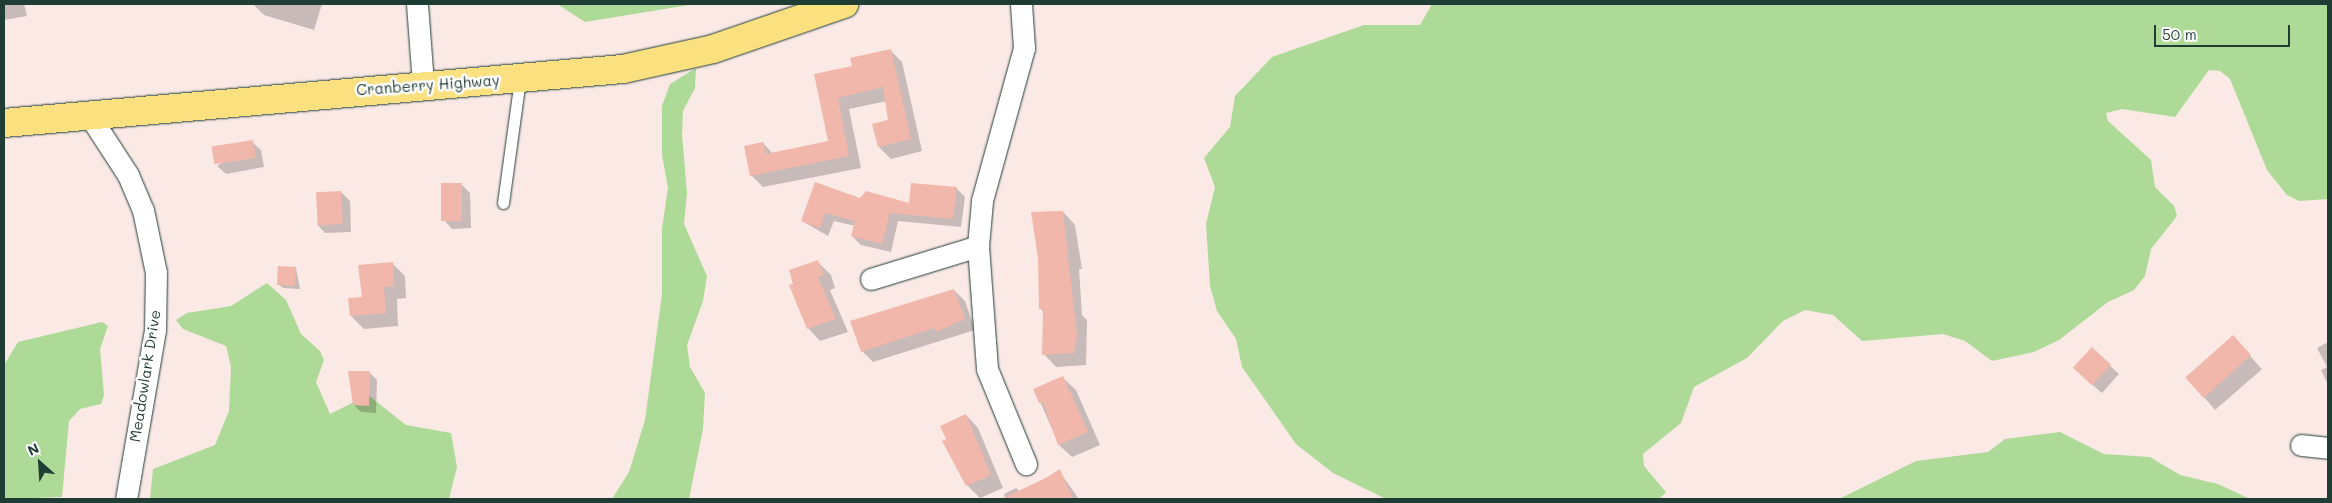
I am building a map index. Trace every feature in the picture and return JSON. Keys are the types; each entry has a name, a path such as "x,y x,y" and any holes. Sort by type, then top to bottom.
{"main road":[{"name":"Cranberry Highway","path":"4,123 91,118 423,84 520,79 606,71 688,55 844,4"}],"street":[{"path":"417,4 423,84"},
{"path":"1019,8 1024,48 985,192 978,246 988,369 1026,464"},
{"name":"Meadowlark Drive","path":"91,118 136,193 149,228 156,273 155,330 126,499"},
{"path":"871,279 978,246"},
{"path":"2301,445 2328,448"}],"lane":[{"path":"503,203 520,79"}],"green space":[{"path":"557,4 695,4 585,22"},
{"path":"1432,4 2328,4 2328,199 2299,201 2287,195 2267,170 2230,79 2220,71 2209,70 2175,117 2122,109 2106,113 2108,121 2151,160 2155,187 2174,206 2177,216 2151,249 2145,276 2134,290 2108,302 2059,340 2034,352 1992,361 1965,341 1943,334 1862,341 1833,315 1805,310 1783,321 1747,358 1694,387 1681,423 1643,454 1644,466 1666,492 1659,499 1386,499 1333,473 1296,444 1242,367 1236,339 1217,311 1210,286 1206,224 1215,187 1204,158 1230,127 1235,96 1272,57 1364,25 1420,25"},
{"path":"696,68 695,88 683,111 682,135 687,193 684,224 707,276 703,301 687,345 690,367 705,393 703,429 689,499 612,499 629,472 645,420 662,294 662,228 668,188 662,155 662,106 670,84"},
{"path":"267,283 286,300 301,334 320,351 324,360 316,382 330,414 368,395 406,425 451,433 457,467 449,499 150,499 153,469 215,445 229,411 231,367 226,346 183,329 176,320 187,313 231,306"},
{"path":"102,322 108,326 100,349 104,395 101,404 80,409 69,421 62,497 4,499 4,365 18,342"},
{"path":"2060,432 2104,454 2150,457 2180,475 2218,484 2250,499 1839,499 1916,461 1988,452 2005,439"}],"building":[{"path":"891,49 911,139 878,147 872,124 888,120 883,87 838,98 849,156 750,176 744,146 763,142 766,154 828,141 814,74 852,66 850,58"},
{"path":"253,140 256,158 214,164 212,147"},
{"path":"815,182 860,198 866,191 909,203 911,183 957,187 953,219 890,213 882,244 851,236 855,221 825,213 820,228 801,221"},
{"path":"441,183 462,183 462,221 441,221"},
{"path":"341,191 343,224 318,225 316,192"},
{"path":"1063,211 1077,336 1074,353 1042,355 1043,309 1039,309 1038,258 1031,212"},
{"path":"818,260 824,275 818,277 836,319 807,329 789,285 793,284 789,270"},
{"path":"393,262 394,286 384,287 386,313 350,316 348,298 362,297 358,265"},
{"path":"278,266 296,267 295,286 277,285"},
{"path":"954,289 965,319 936,332 934,328 861,352 850,321"},
{"path":"2233,335 2251,355 2204,398 2185,378"},
{"path":"2092,347 2111,365 2092,385 2073,367"},
{"path":"348,371 370,371 369,406 353,405"},
{"path":"1063,376 1088,432 1058,445 1043,402 1039,403 1033,389"},
{"path":"966,414 991,475 966,486 942,441 946,439 940,426"},
{"path":"1060,469 1073,499 1001,499 1046,478"}]}
